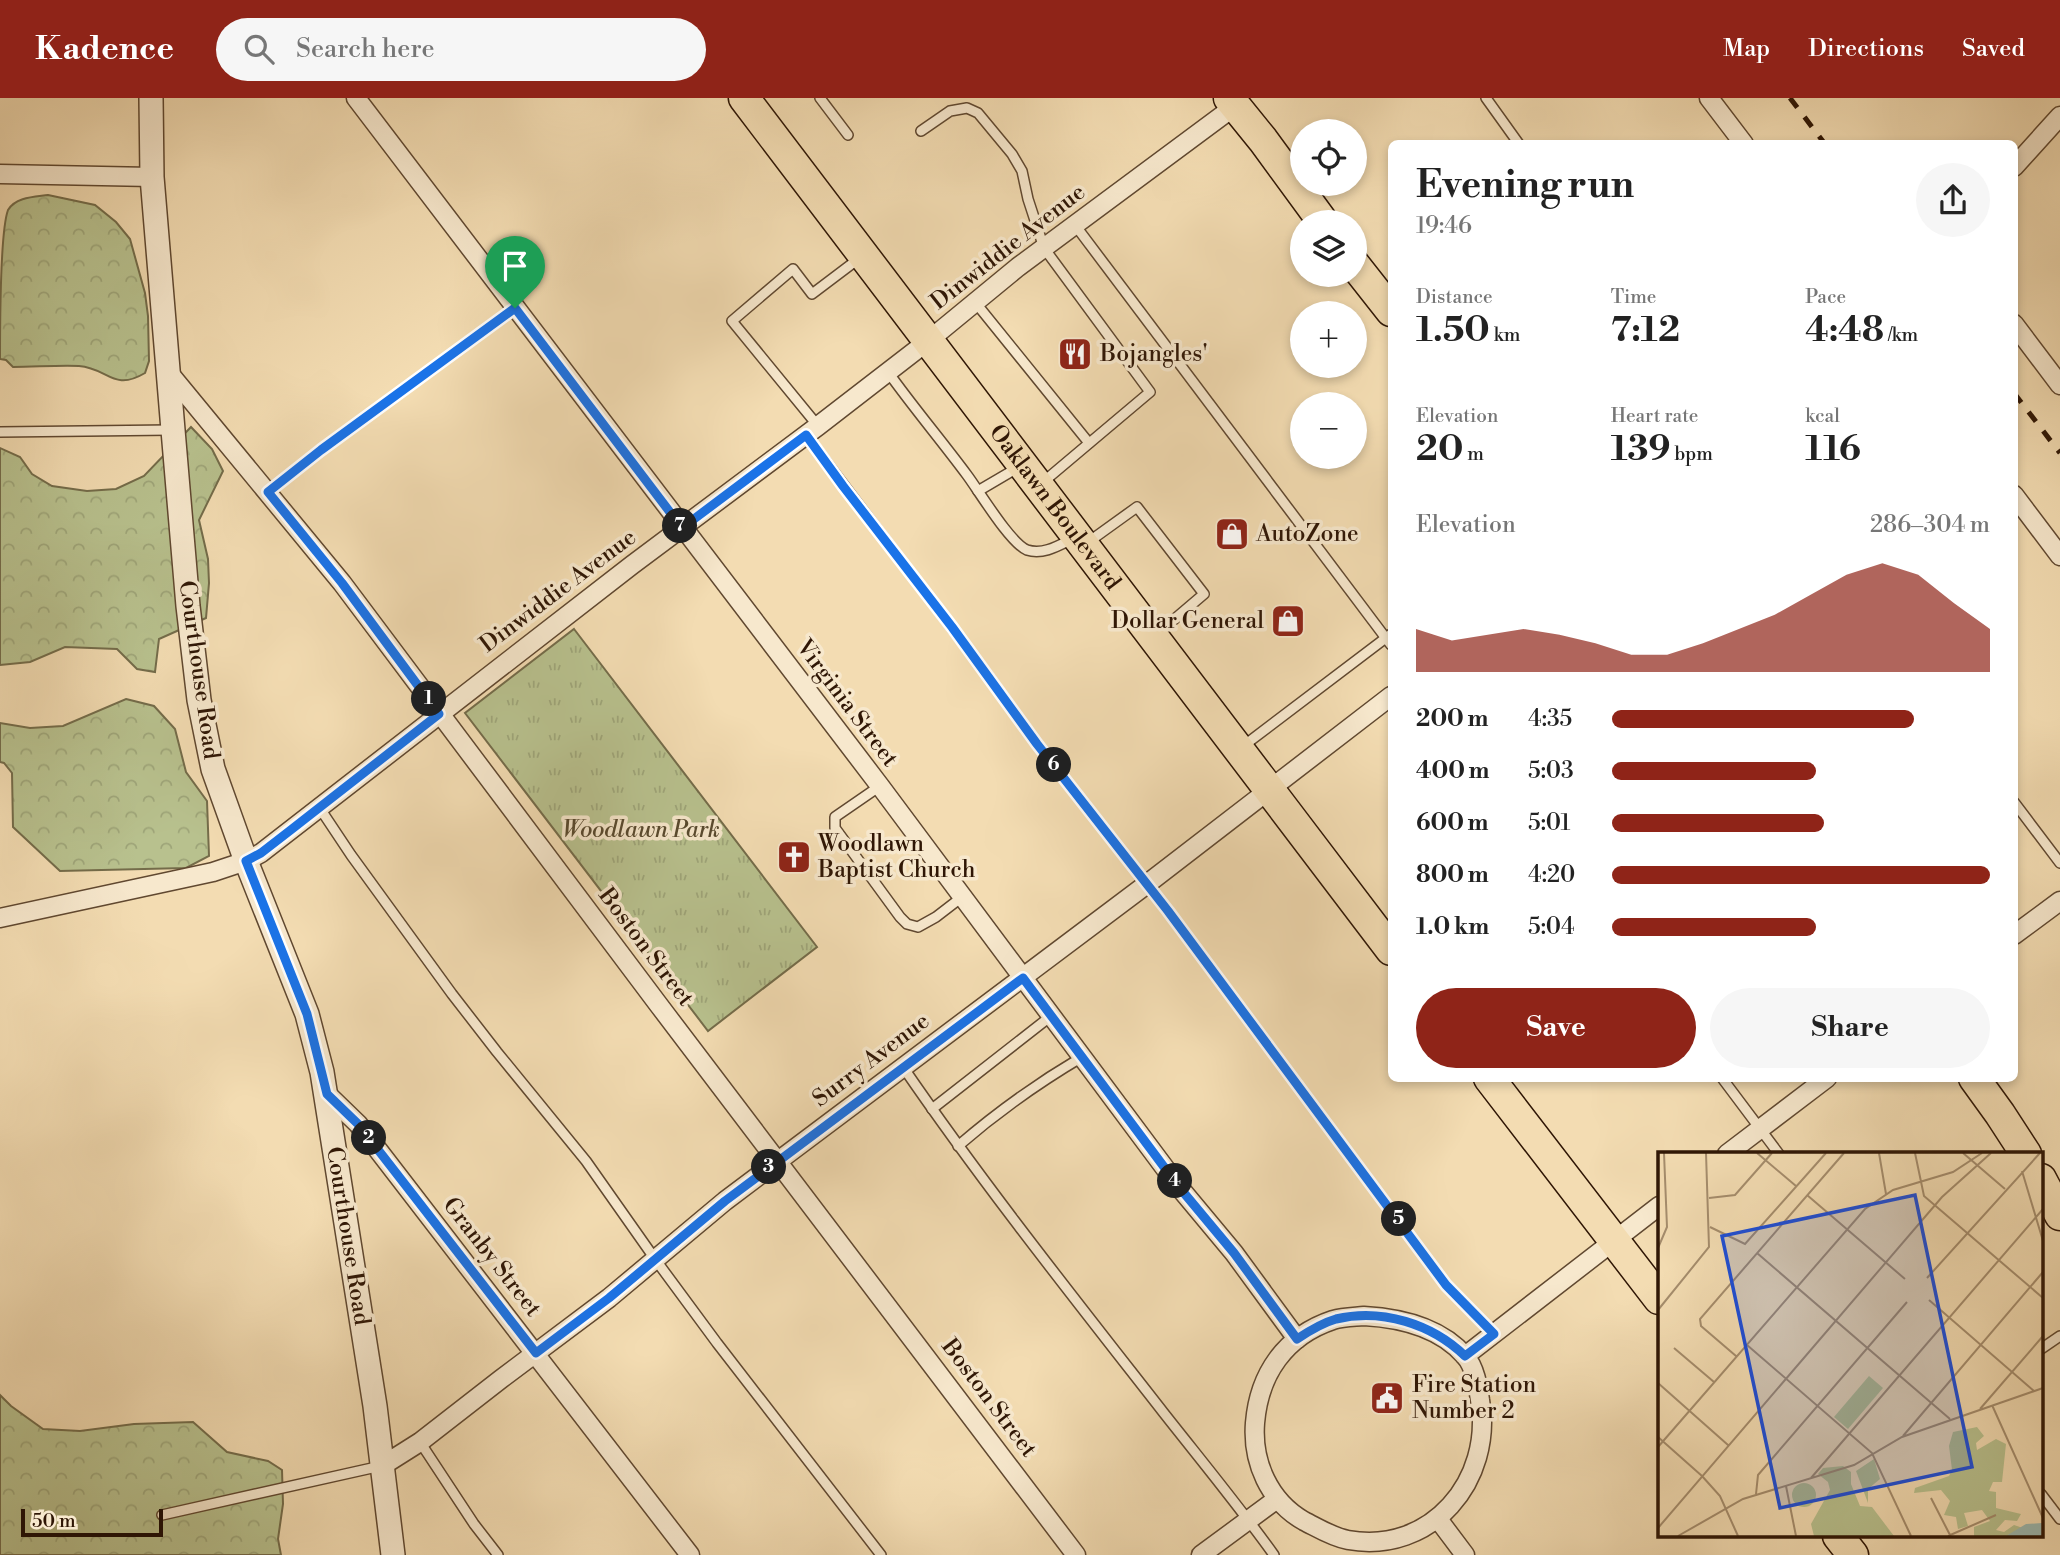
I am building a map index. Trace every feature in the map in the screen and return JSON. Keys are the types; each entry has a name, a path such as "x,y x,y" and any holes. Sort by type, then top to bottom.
{"highway":[{"name":"Oaklawn Boulevard","path":"744,98 1388,946"},
{"path":"1232,102 1314,210"},
{"path":"1367,281 1388,307"},
{"path":"1492,1082 1658,1298"},
{"path":"1976,1082 2025,1152"},
{"path":"2042,1181 2060,1215"}],"street":[{"name":"Courthouse Road","path":"150,98 152,177 188,606 199,700 213,769 246,861 307,1014 327,1094 375,1406 393,1555"},
{"name":"Virginia Street","path":"356,98 880,786 1179,1187 1234,1253 1297,1339"},
{"path":"1709,98 1741,140"},
{"name":"Dinwiddie Avenue","path":"0,918 213,872 261,853 439,714 812,431 1232,102"},
{"path":"2018,163 2060,116"},
{"path":"0,174 152,177"},
{"path":"2018,329 2060,385"},
{"name":"Boston Street","path":"169,373 342,583 1076,1555"},
{"path":"2018,500 2060,556"},
{"name":"Surry Avenue","path":"382,1466 421,1443 609,1298 725,1201 1147,884 1388,698"},
{"path":"2018,932 2060,901"},
{"path":"1730,1152 1822,1082"},
{"name":"Granby Street","path":"327,1094 358,1124 690,1555"},
{"path":"1465,1356 1658,1207"},
{"path":"1364,1316 1390,1318 1433,1332 1465,1356 1478,1387 1482,1437 1470,1478 1458,1498 1438,1519 1415,1533 1394,1540 1347,1540 1326,1533 1296,1516 1277,1499 1265,1482 1254,1435 1257,1406 1265,1378 1277,1359 1297,1339 1335,1320 1364,1316"},
{"path":"1201,1555 1277,1499"},
{"path":"1438,1519 1465,1555"}],"lane":[{"path":"820,98 848,135"},
{"path":"1486,98 1516,140"},
{"path":"921,131 950,111 967,108 978,113 1012,154 1022,171 1044,248 1150,392 1089,443 1031,475 978,491"},
{"path":"1075,225 1388,636"},
{"path":"862,256 812,294 793,269 732,321 812,431 843,486 956,632 1037,744 1147,884 1446,1285 1494,1334"},
{"path":"975,302 1089,443"},
{"path":"268,492 515,308"},
{"path":"888,372 1012,537 1024,549 1037,552 1080,541 1137,507 1204,594 1153,638"},
{"path":"0,432 173,430"},
{"path":"1238,749 1388,640"},
{"path":"880,786 835,817 834,822 835,828 900,917 907,925 918,927 962,897"},
{"path":"319,807 452,994 586,1161 655,1259 881,1555"},
{"path":"2018,807 2060,863"},
{"path":"932,1109 1051,1016"},
{"path":"958,1146 995,1115 1082,1057"},
{"path":"903,1066 958,1146 1249,1519 1274,1555"},
{"path":"1725,1082 1777,1152"},
{"path":"2042,1348 2060,1336"},
{"path":"421,1443 474,1524 498,1555"},
{"path":"162,1515 382,1466"},
{"path":"2042,1495 2060,1519"}],"green space":[{"path":"48,195 95,205 116,222 130,239 145,293 148,316 149,361 145,373 118,380 79,366 13,367 6,360 0,359 2,259 8,210 20,200"},
{"path":"191,427 212,449 223,471 199,520 208,559 206,618 159,639 155,672 137,669 117,649 65,647 30,662 0,665 0,448 20,457 32,474 52,486 87,491 116,489 144,476"},
{"name":"Woodlawn Park","path":"574,629 817,947 708,1031 465,713"},
{"path":"126,699 154,706 175,729 186,772 207,801 209,856 186,868 60,871 13,827 12,773 0,762 0,723 30,728 63,726"},
{"path":"0,1395 43,1429 80,1431 134,1424 193,1422 227,1452 268,1461 282,1470 283,1504 278,1539 281,1555 0,1555"}],"railway":[{"path":"1790,98 1822,140"},
{"path":"2018,398 2060,453"}],"place":[{"name":"Bojangles'","path":"1075,354"},
{"name":"AutoZone","path":"1232,534"},
{"name":"Dollar General","path":"1288,621"},
{"name":"Woodlawn Baptist Church","path":"794,857"},
{"name":"Fire Station Number 2","path":"1387,1398"}],"route":[{"path":"515,308 682,528 806,435 1037,744 1168,911 1446,1285 1494,1334 1465,1356 1433,1332 1409,1322 1364,1316 1335,1320 1297,1339 1023,978 725,1201 609,1298 536,1353 358,1124 327,1094 307,1014 246,861 261,853 439,714 342,583 268,492 515,308"}]}
